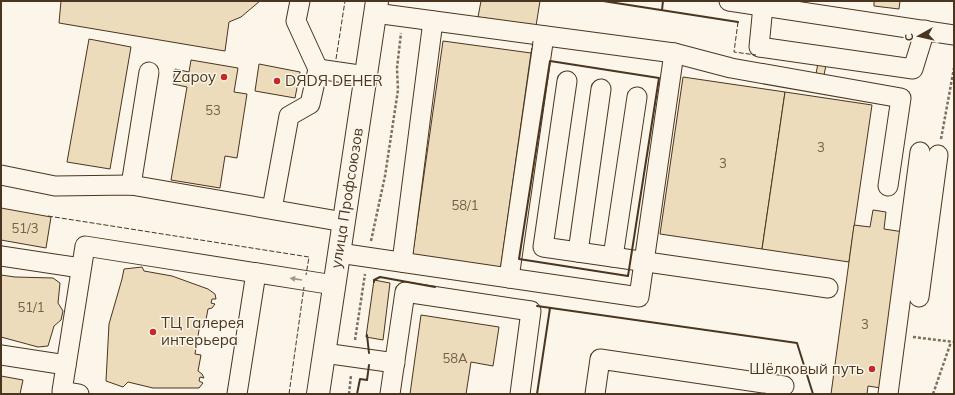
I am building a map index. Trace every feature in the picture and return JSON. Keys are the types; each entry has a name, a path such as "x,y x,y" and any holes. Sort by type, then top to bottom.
{"main road":[{"name":"улица Профсоюзов","path":"318,394 376,7"}],"lane":[{"path":"272,209 289,116 310,104 318,69 296,21 300,1"},
{"path":"925,30 913,69 759,47 745,3 830,9 925,30 954,31"},
{"path":"376,7 403,17 674,52 731,68 901,98 888,186"},
{"path":"402,262 433,21"},
{"path":"509,278 544,36"},
{"path":"339,253 639,297 674,52"},
{"path":"318,69 366,76"},
{"path":"131,185 149,72"},
{"path":"567,81 543,247 828,288"},
{"path":"578,252 601,89"},
{"path":"613,257 637,97"},
{"path":"894,148 946,157 919,297"},
{"path":"888,394 920,152"},
{"path":"1,176 55,186 131,185 344,222"},
{"path":"79,394 62,391 85,246 334,285"},
{"path":"1,256 81,268"},
{"path":"237,394 256,273"},
{"path":"390,394 406,292 531,311 520,394"},
{"path":"324,353 395,363"},
{"path":"1,355 66,365"},
{"path":"595,394 600,359 784,386"}],"path":[{"path":"349,394 356,327 368,257 385,176 398,90 397,68 403,17"},
{"path":"946,157 954,68"},
{"path":"913,337 952,342 933,394"}],"building":[{"path":"61,1 260,1 241,17 229,22 225,51 59,23"},
{"path":"481,1 540,1 536,26 478,17"},
{"path":"874,1 900,1 899,9 874,6"},
{"path":"89,39 131,47 110,169 67,162"},
{"path":"443,41 531,53 500,272 412,259"},
{"path":"191,60 238,68 234,92 247,94 237,158 225,156 220,188 171,180 187,87 173,84 175,69 189,72"},
{"path":"818,63 826,65 824,75 816,74"},
{"name":"DЯDЯ DЕНЕR","path":"259,64 300,72 295,98 255,91"},
{"path":"683,77 785,92 762,249 660,234"},
{"path":"785,92 872,105 849,262 762,249"},
{"path":"1,208 51,217 46,248 1,240"},
{"path":"873,210 886,212 884,229 904,232 881,388 868,386 867,394 831,394 854,225 870,227"},
{"name":"ТЦ Галерея интерьера","path":"142,267 144,271 172,276 208,289 215,294 216,299 212,299 211,303 215,304 212,308 208,309 205,325 200,324 195,354 201,355 198,371 204,378 200,377 199,381 203,383 199,388 153,388 128,382 123,387 106,381 109,324 124,269"},
{"path":"1,275 53,278 60,283 58,303 63,311 61,320 54,326 48,346 38,347 1,337"},
{"path":"374,280 390,283 383,340 366,337"},
{"path":"421,315 499,327 493,366 471,362 466,394 410,394"},
{"path":"1,376 23,380 20,394 1,394"}],"fence":[{"path":"336,59 345,1"},
{"path":"738,22 734,52 756,55"},
{"path":"531,53 533,41"},
{"path":"48,216 309,257 306,275"},
{"path":"289,394 304,287"}],"wall":[{"path":"603,1 738,22"},
{"path":"662,10 663,1"},
{"path":"550,61 659,78 628,276 519,259 550,61"},
{"path":"374,282 374,280 380,277 435,287"},
{"path":"537,306 797,343 813,394"},
{"path":"537,394 550,308"},
{"path":"367,335 369,353"},
{"path":"357,394 360,379 367,380 369,365"}],"place":[{"name":"Zapoy","path":"224,77"},
{"name":"DЯDЯ DЕНЕR","path":"277,81"},
{"name":"ТЦ Галерея интерьера","path":"153,332"},
{"name":"Шёлковый путь","path":"872,369"}]}
